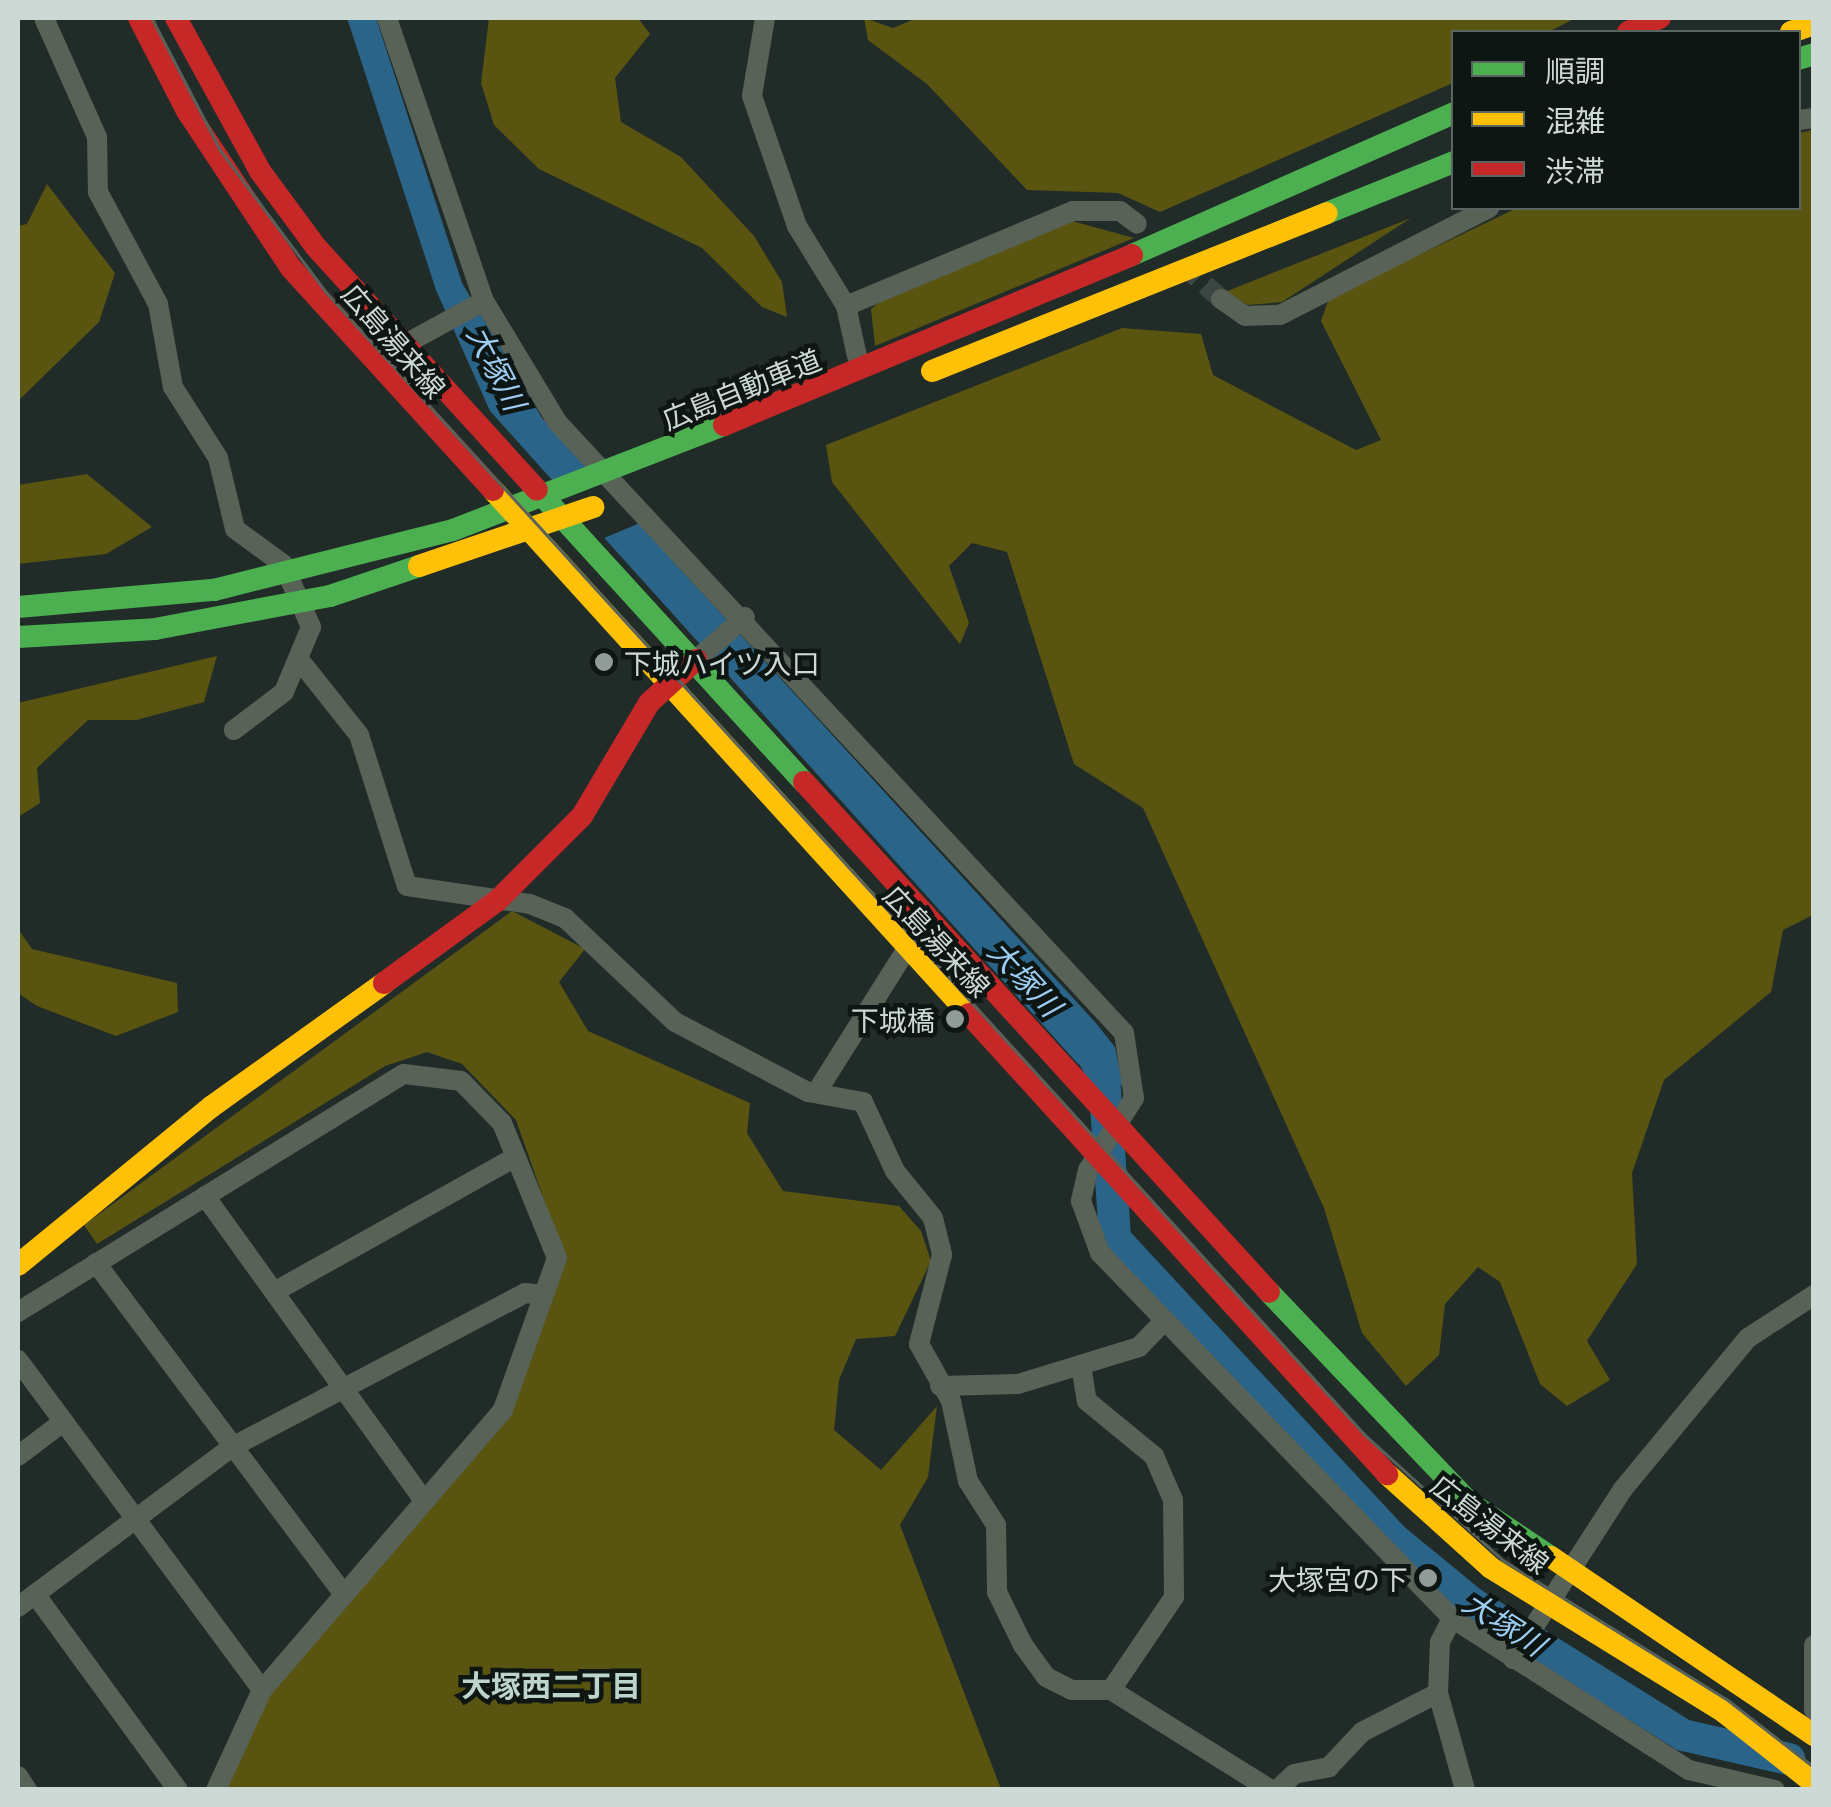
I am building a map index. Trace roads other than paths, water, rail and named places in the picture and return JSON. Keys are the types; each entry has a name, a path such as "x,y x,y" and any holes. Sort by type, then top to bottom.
{"main road":[{"name":"広島湯来線","path":"139,18 236,189 380,367 906,950 1091,1147 1400,1488 1540,1612 1759,1738 1813,1783"},
{"name":"広島湯来線","path":"176,18 260,171 402,344 699,658 1081,1087 1124,1125 1378,1412 1470,1503 1568,1574 1814,1735"},
{"path":"1614,30 1638,18"},
{"path":"1633,30 1660,18"},
{"name":"広島自動車道","path":"18,607 214,590 454,530 908,354 1451,114"},
{"path":"913,378 1451,163"},
{"path":"1395,187 1451,171"},
{"name":"広島自動車道","path":"692,467 763,439"},
{"path":"18,636 222,618 463,556 657,481"},
{"path":"18,1265 212,1108 497,902 582,816 666,683 699,658"}],"street":[{"path":"44,18 96,137 98,192 158,304 173,387 218,458 234,529 282,564 311,627 301,662 284,692 234,730"},
{"path":"387,18 482,304 558,423 1124,1033 1134,1064 1124,1125 1091,1147 1085,1229 1164,1321 1452,1618 1688,1770 1774,1790"},
{"path":"765,18 752,96 798,226 846,306 858,356"},
{"path":"1220,299 1245,316 1280,315 1485,210"},
{"path":"846,306 1073,211 1120,211 1137,224"},
{"path":"380,367 402,344 482,304"},
{"path":"699,658 740,621"},
{"path":"301,662 359,736 407,886 565,918 675,1022 816,1092 863,1102 895,1171 933,1218 942,1255 919,1344 940,1386 964,1471 996,1526 997,1592 1023,1646 1046,1677 1071,1690 1111,1690 1274,1790 1294,1774 1329,1767 1362,1732 1438,1693"},
{"path":"816,1092 906,950"},
{"path":"18,1312 404,1074 427,1071 485,1096 516,1158 556,1258 502,1410 262,1690 216,1790"},
{"path":"274,1292 516,1158"},
{"path":"205,1196 424,1501"},
{"path":"96,1264 344,1595"},
{"path":"18,1607 232,1447 346,1392 525,1293 543,1295"},
{"path":"1514,1657 1623,1488 1748,1338 1814,1295"},
{"path":"940,1386 1018,1384 1138,1347 1164,1321"},
{"path":"18,1360 262,1690"},
{"path":"1081,1365 1087,1400 1154,1456 1173,1500 1174,1597 1111,1690"},
{"path":"18,1456 63,1422"},
{"path":"35,1594 178,1790"},
{"path":"1452,1618 1440,1642 1438,1693 1464,1790"},
{"path":"1814,1645 1814,1710"}],"water":[{"path":"347,18 376,18 462,283 542,418 1095,1022 1115,1047 1123,1086 1078,1064 490,411 436,290"}],"waterway":[{"name":"大塚川","path":"1084,1039 1104,1076 1115,1239 1394,1539 1472,1603 1683,1735 1789,1759"}],"tunnel":[{"path":"1183,265 1221,299"}],"tram line":[{"path":"152,18 221,151 327,293 1364,1434 1503,1560 1728,1700 1814,1767"}],"place":[{"name":"下城ハイツ入口","path":"604,662"},
{"name":"下城橋","path":"955,1019"},
{"name":"大塚宮の下","path":"1428,1578"}],"district":[{"name":"大塚西二丁目","path":"551,1684"}]}
